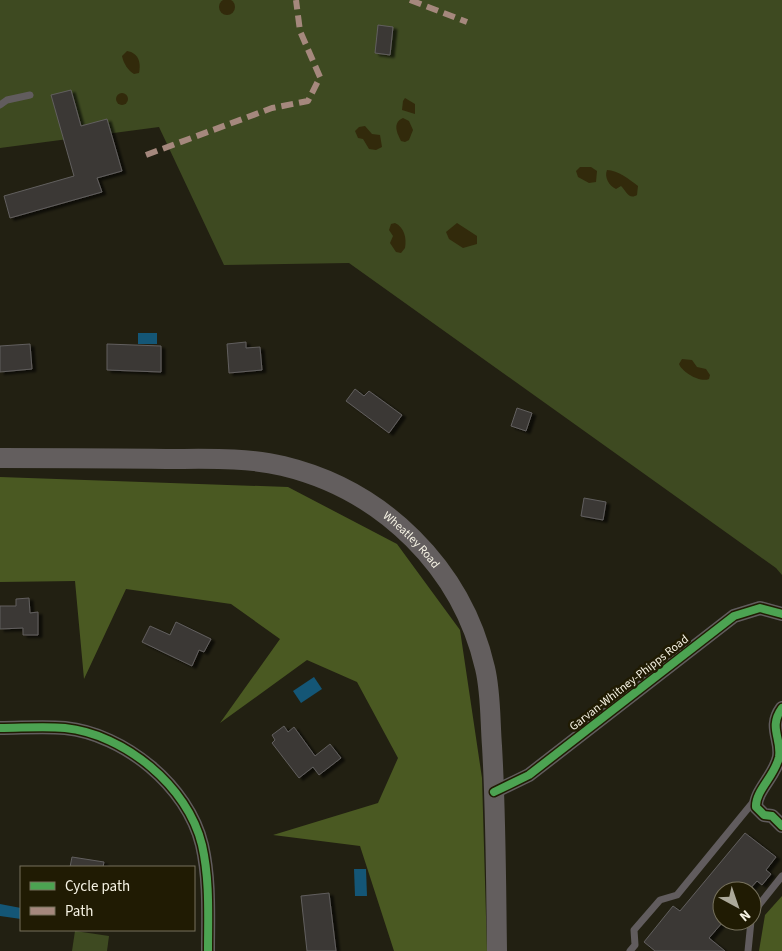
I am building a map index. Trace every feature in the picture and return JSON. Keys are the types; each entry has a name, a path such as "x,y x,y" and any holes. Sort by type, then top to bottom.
{"main road":[{"name":"Wheatley Road","path":"0,458 206,459 282,466 322,478 369,502 398,524 423,548 444,575 475,632 485,668 494,792 497,951"}],"street":[{"name":"Garvan-Whitney-Phipps Road","path":"494,792 529,775 734,616 760,608 774,610 782,614"},
{"path":"782,708 778,713 774,727 779,757 773,775 755,799 756,807 764,816 772,816 782,826"},
{"path":"0,728 65,728 107,738 139,759 167,784 193,819 202,842 208,892 208,951"}],"lane":[{"path":"0,105 7,100 30,95"},
{"path":"630,951 635,945 634,930 660,900 677,895 755,799"},
{"path":"762,901 782,876"},
{"path":"748,951 751,931"}],"green space":[{"path":"0,0 782,0 782,575 776,568 349,263 224,265 159,127 0,148"},
{"path":"0,477 288,487 397,544 460,630 482,778 487,951 394,951 360,846 273,835 378,803 398,758 357,682 307,660 220,723 280,639 231,604 126,589 84,679 75,581 0,582"},
{"path":"782,896 782,951 759,951 765,915"},
{"path":"75,931 109,936 107,951 72,951"}],"sand":[{"path":"227,-1 233,1 235,7 233,13 227,15 221,13 219,7 221,1"},
{"path":"127,51 137,56 140,66 139,73 132,73 125,64 122,56"},
{"path":"122,93 128,99 122,105 116,99"},
{"path":"405,98 415,104 415,114 402,110"},
{"path":"403,118 409,121 413,130 409,140 405,142 401,141 396,128 397,123"},
{"path":"365,126 372,134 380,135 382,147 376,150 369,149 363,139 358,138 355,131 359,127"},
{"path":"580,167 591,167 597,171 596,182 589,183 578,177 576,171"},
{"path":"607,170 620,173 638,186 637,195 630,196 621,186 616,189 611,186 607,178"},
{"path":"395,223 403,230 406,240 405,248 401,253 396,252 390,243 393,236 389,230 391,224"},
{"path":"457,223 477,236 477,244 463,248 449,239 446,232"},
{"path":"682,359 692,360 697,367 706,369 710,375 709,379 696,378 687,373 679,364"}],"water":[{"path":"138,333 157,333 157,344 138,344"},
{"path":"314,677 322,689 301,703 293,691"},
{"path":"354,869 366,869 367,896 355,896"},
{"path":"0,904 20,908 20,919 0,916"}],"building":[{"path":"378,25 393,27 390,55 375,53"},
{"path":"71,90 81,126 107,119 122,171 97,178 102,192 10,218 4,196 74,176 51,95"},
{"path":"246,342 246,348 260,347 262,370 229,373 227,344"},
{"path":"30,344 32,369 0,372 0,346"},
{"path":"107,344 161,346 161,372 107,370"},
{"path":"355,389 364,396 369,391 402,415 389,433 346,401"},
{"path":"517,408 532,413 526,431 511,426"},
{"path":"584,498 606,502 603,520 581,516"},
{"path":"29,598 30,613 38,612 38,635 23,635 23,628 0,629 0,606 16,606 16,599"},
{"path":"176,622 211,639 204,652 199,650 192,666 142,642 150,626 170,635"},
{"path":"284,726 288,732 294,727 315,756 330,744 341,758 319,775 313,767 299,778 272,743 275,740 272,735"},
{"path":"745,833 776,857 766,870 771,874 762,885 762,881 712,881 712,931 715,931 709,938 725,951 655,951 644,942 673,906 680,911"},
{"path":"72,857 104,862 103,866 70,866"},
{"path":"329,893 336,951 307,951 301,896"}],"marked path":[{"path":"146,155 272,108 308,101 320,77 300,31 296,0"},
{"path":"410,0 467,22"}],"cycle path":[{"path":"494,792 529,775 734,616 760,608 782,614"},
{"path":"782,708 776,721 779,757 774,771 759,795 756,807 764,815 772,816 782,826"},
{"path":"0,728 57,727 87,732 131,752 168,784 183,803 195,823 202,845 207,885 208,951"}]}
